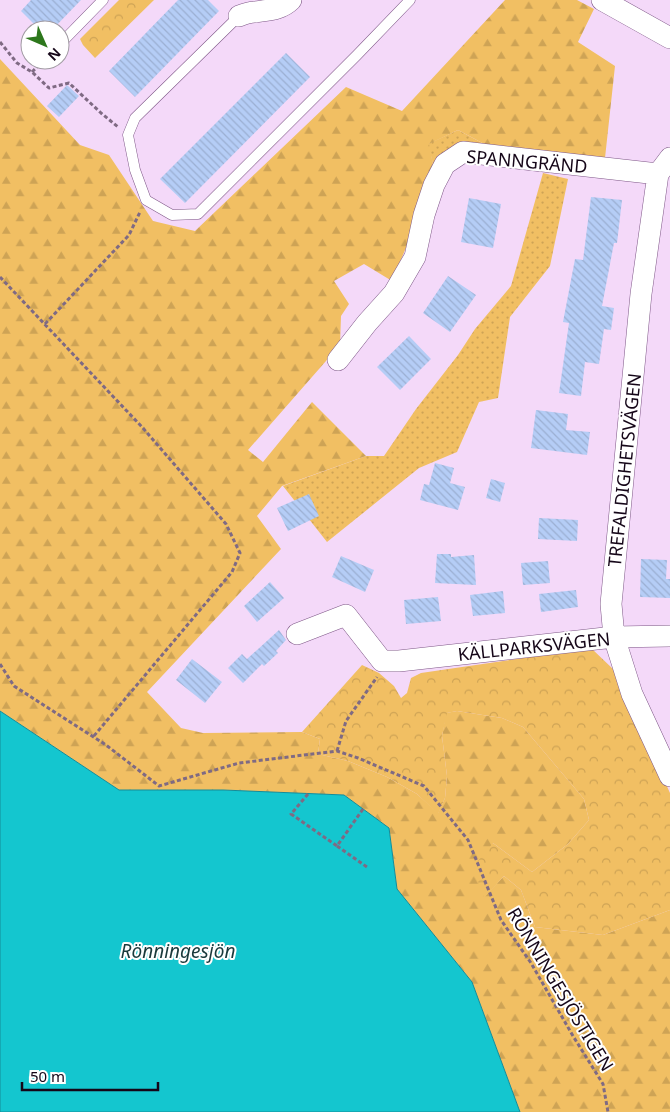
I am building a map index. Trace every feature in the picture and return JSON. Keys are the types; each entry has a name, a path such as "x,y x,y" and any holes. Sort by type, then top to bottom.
{"street":[{"path":"246,9 270,10 287,4 291,0"},
{"path":"602,0 670,38"},
{"name":"SPANNGRÄND","path":"338,360 394,293 415,256 424,215 434,185 445,164 463,152 664,166"},
{"name":"TREFALDIGHETSVÄGEN","path":"664,166 642,294 611,604 614,636 632,694 670,776"},
{"name":"KÄLLPARKSVÄGEN","path":"297,634 346,615 382,662 614,636 670,636"}],"lane":[{"path":"70,34 103,0"},
{"path":"246,9 135,118 128,135 134,170 146,200 172,215 198,214 410,0"}],"path":[{"path":"0,42 17,63 32,72 49,88 69,83 128,135"},
{"path":"44,324 129,234 146,200"},
{"path":"0,277 142,427 226,524 240,553 232,572 94,737"},
{"name":"RÖNNINGESJÖSTIGEN","path":"0,664 14,686 106,745 159,786 239,763 337,750 424,786 468,840 501,920 531,963 603,1084 608,1112"},
{"path":"337,750 346,721 379,674"},
{"path":"308,794 291,814 367,867"},
{"path":"336,846 363,809"}],"green space":[{"path":"119,0 154,0 95,58 80,39"},
{"path":"505,0 577,0 594,9 578,42 615,66 605,158 486,145 458,130 429,144 433,164 413,231 392,281 364,264 334,281 349,304 341,316 340,345 248,450 263,462 312,402 366,456 282,486 257,516 281,549 147,692 181,728 203,733 302,732 320,739 318,754 348,761 387,777 417,794 438,813 445,798 447,776 442,736 446,713 457,711 502,718 523,727 584,799 589,820 568,844 532,872 493,843 484,897 504,876 521,890 535,927 603,935 670,910 670,1112 520,1112 472,982 397,889 389,828 344,795 223,790 119,790 0,711 0,59 80,145 109,155 153,221 195,231 346,87 402,111"},
{"path":"458,130 486,145 449,153 433,164 428,144"},
{"path":"543,173 568,179 550,266 510,317 498,398 479,402 457,452 419,468 327,542 283,486 366,456 384,456 475,329 511,286"},
{"path":"591,648 613,669 670,793 670,910 603,935 535,927 521,890 504,876 484,898 473,867 493,843 532,872 568,844 589,820 584,799 523,727 502,718 457,711 447,713 442,736 447,776 445,798 438,814 417,794 387,777 348,761 318,754 320,739 302,732 362,665 379,673 394,686 401,698 407,693 411,678 421,673"}],"water":[{"name":"Rönningesjön","path":"0,711 119,790 223,790 344,795 389,828 397,889 472,982 520,1112 0,1112"}],"building":[{"path":"31,0 81,0 62,20 30,20 21,11"},
{"path":"178,0 208,0 219,11 135,97 109,71"},
{"path":"286,53 310,77 185,203 160,179"},
{"path":"67,85 79,96 59,117 47,106"},
{"path":"591,197 622,200 617,243 614,243 602,306 614,308 611,330 604,329 599,364 585,362 581,396 559,393 569,323 563,322 575,259 583,260"},
{"path":"469,198 501,204 493,248 461,242"},
{"path":"448,276 476,295 450,332 423,313"},
{"path":"409,336 431,359 400,390 377,367"},
{"path":"536,410 568,414 566,430 590,432 587,455 531,448"},
{"path":"435,463 454,468 450,483 465,487 458,510 420,500 424,484 429,485"},
{"path":"491,479 505,483 500,502 486,498"},
{"path":"309,494 319,516 288,531 277,508"},
{"path":"539,518 578,520 577,541 538,539"},
{"path":"437,554 451,554 451,557 474,555 476,585 435,583"},
{"path":"341,556 374,570 365,592 332,577"},
{"path":"641,559 667,560 666,579 670,579 670,598 640,597"},
{"path":"548,561 550,583 523,585 521,563"},
{"path":"270,582 284,598 257,622 244,606"},
{"path":"576,590 578,607 541,612 539,594"},
{"path":"503,591 505,613 473,616 470,595"},
{"path":"438,597 441,621 406,624 404,600"},
{"path":"279,630 286,640 276,651 278,653 264,666 262,664 243,683 228,668 242,654 247,659"},
{"path":"192,659 222,682 205,703 176,680"}]}
